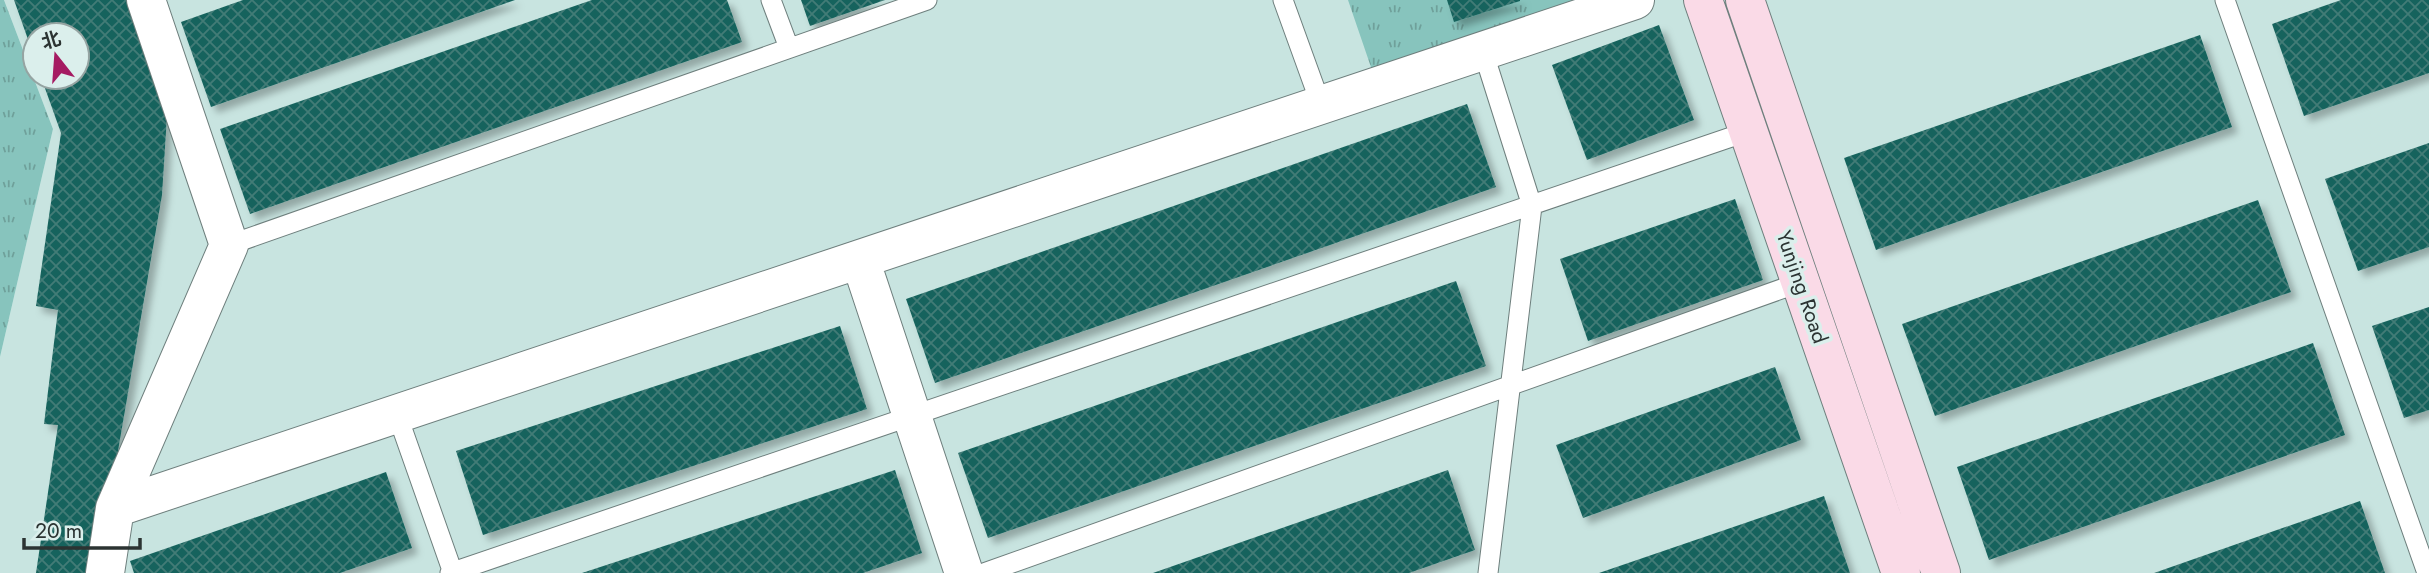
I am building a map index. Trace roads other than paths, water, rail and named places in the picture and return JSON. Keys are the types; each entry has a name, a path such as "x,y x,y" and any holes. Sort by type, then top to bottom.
{"street":[{"path":"105,573 115,508 229,245 146,0"},
{"path":"115,508 1635,0"},
{"name":"Yunjing Road","path":"1703,0 1901,573"},
{"name":"Yunjing Road","path":"1745,0 1941,573"},
{"path":"860,259 964,573"}],"lane":[{"path":"771,0 789,48"},
{"path":"229,245 927,0"},
{"path":"1283,0 1321,105"},
{"path":"2225,0 2427,573"},
{"path":"1483,51 1532,206 1488,573"},
{"path":"397,414 452,573 1749,131"},
{"path":"984,573 1801,282"}]}
